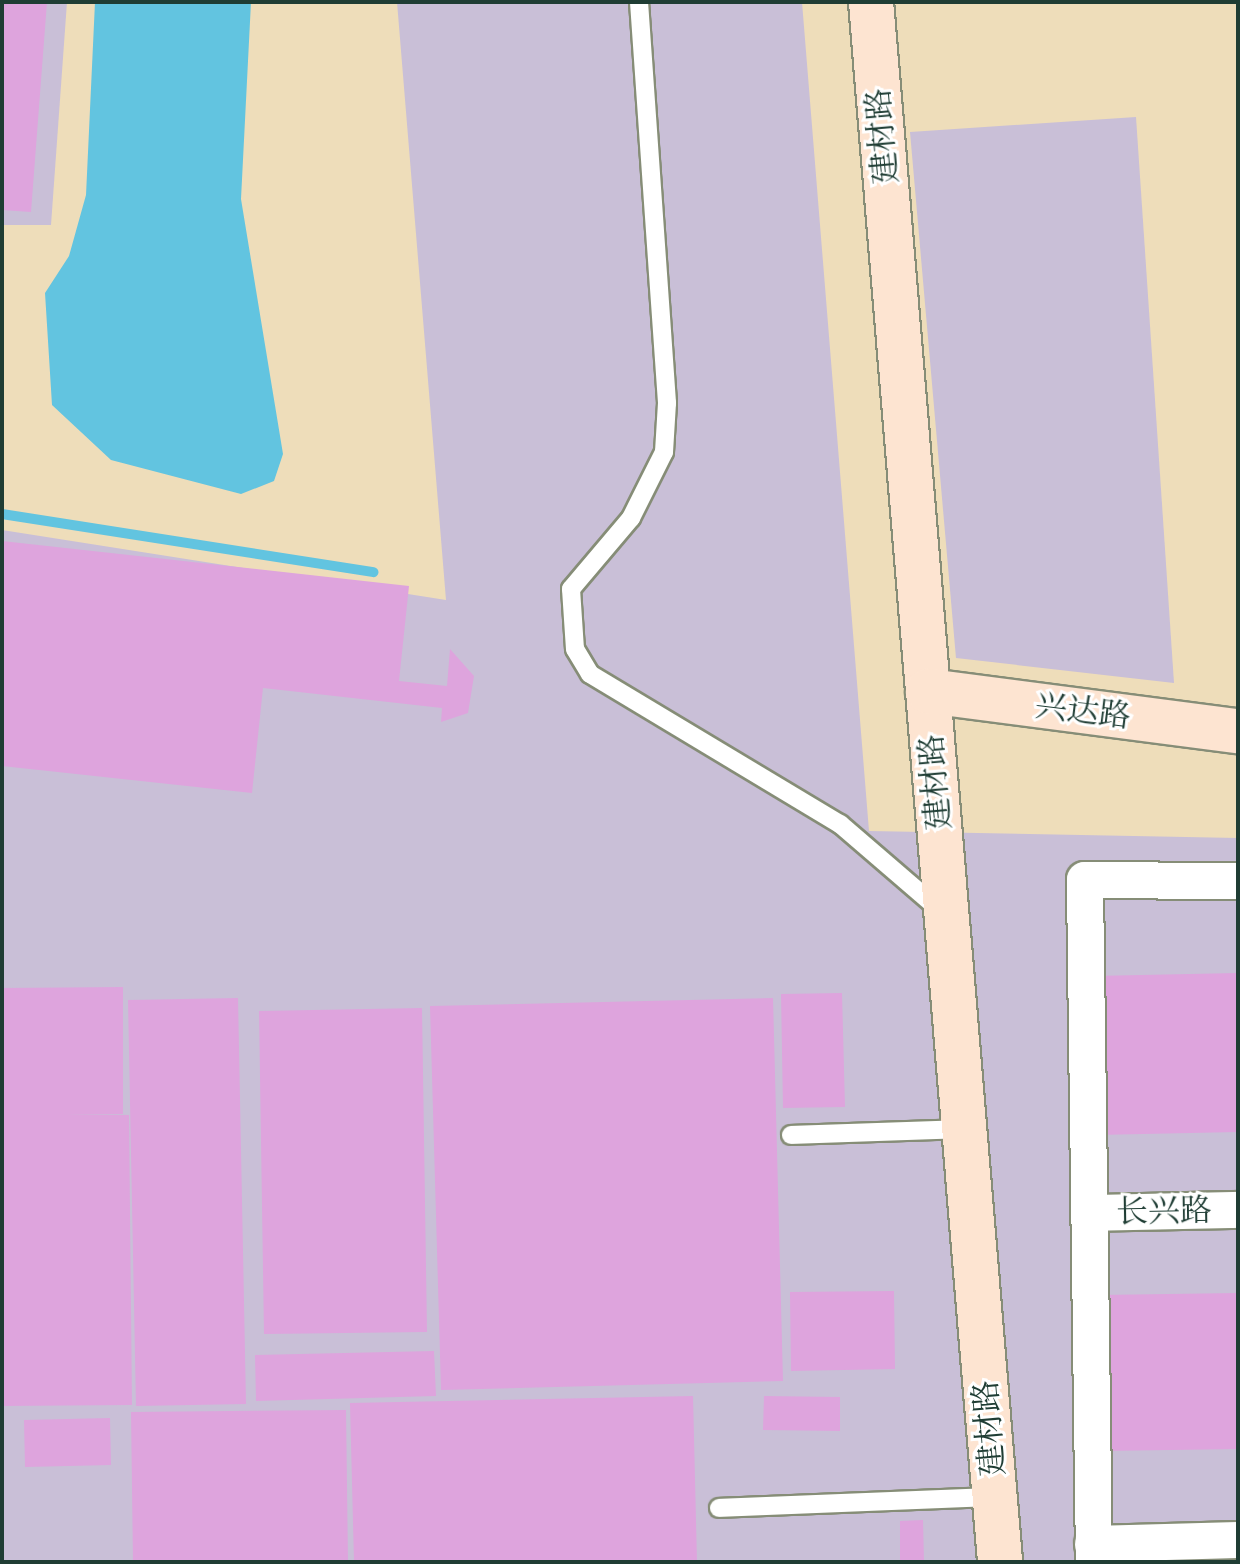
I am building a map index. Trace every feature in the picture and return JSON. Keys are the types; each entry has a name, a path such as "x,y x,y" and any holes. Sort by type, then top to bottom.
{"street":[{"name":"建材路","path":"871,2 1000,1562"},
{"name":"兴达路","path":"928,691 1238,731"},
{"path":"1238,881 1085,880 1094,1553 1238,1540"},
{"name":"长兴路","path":"1090,1213 1238,1210"}],"lane":[{"path":"639,2 667,403 664,452 631,518 571,589 575,649 590,674 840,824 946,915"},
{"path":"791,1135 964,1129"},
{"path":"719,1508 995,1497"}],"shaded area":[{"path":"2,2 67,2 51,225 2,225"},
{"path":"397,2 802,2 869,831 1238,838 1238,1562 2,1562 2,530 446,600"},
{"path":"1136,117 1174,683 956,658 910,132"}],"water":[{"path":"95,2 251,2 241,199 283,454 274,481 241,494 111,460 52,405 45,293 69,256 86,195"}],"building":[{"path":"2,2 47,2 31,212 2,210"},
{"path":"2,541 409,586 399,681 447,686 450,649 474,676 468,713 441,722 442,708 263,688 252,793 2,766"},
{"path":"1238,973 1238,1132 1096,1135 1093,976"},
{"path":"123,987 123,1114 66,1114 129,1115 132,1405 2,1406 2,988"},
{"path":"842,993 845,1107 783,1108 781,994"},
{"path":"238,998 246,1404 136,1406 128,1000"},
{"path":"773,998 783,1381 441,1390 430,1006"},
{"path":"422,1008 427,1332 264,1334 259,1011"},
{"path":"894,1291 895,1369 791,1371 790,1292"},
{"path":"1238,1293 1238,1449 1102,1451 1099,1295"},
{"path":"434,1351 436,1396 256,1401 255,1355"},
{"path":"693,1396 697,1562 354,1562 350,1403"},
{"path":"764,1396 840,1397 840,1431 763,1430"},
{"path":"346,1410 348,1562 133,1562 131,1412"},
{"path":"110,1418 111,1465 25,1467 24,1420"},
{"path":"923,1520 924,1562 900,1562 900,1521"}],"waterway":[{"path":"2,514 373,572"}]}
